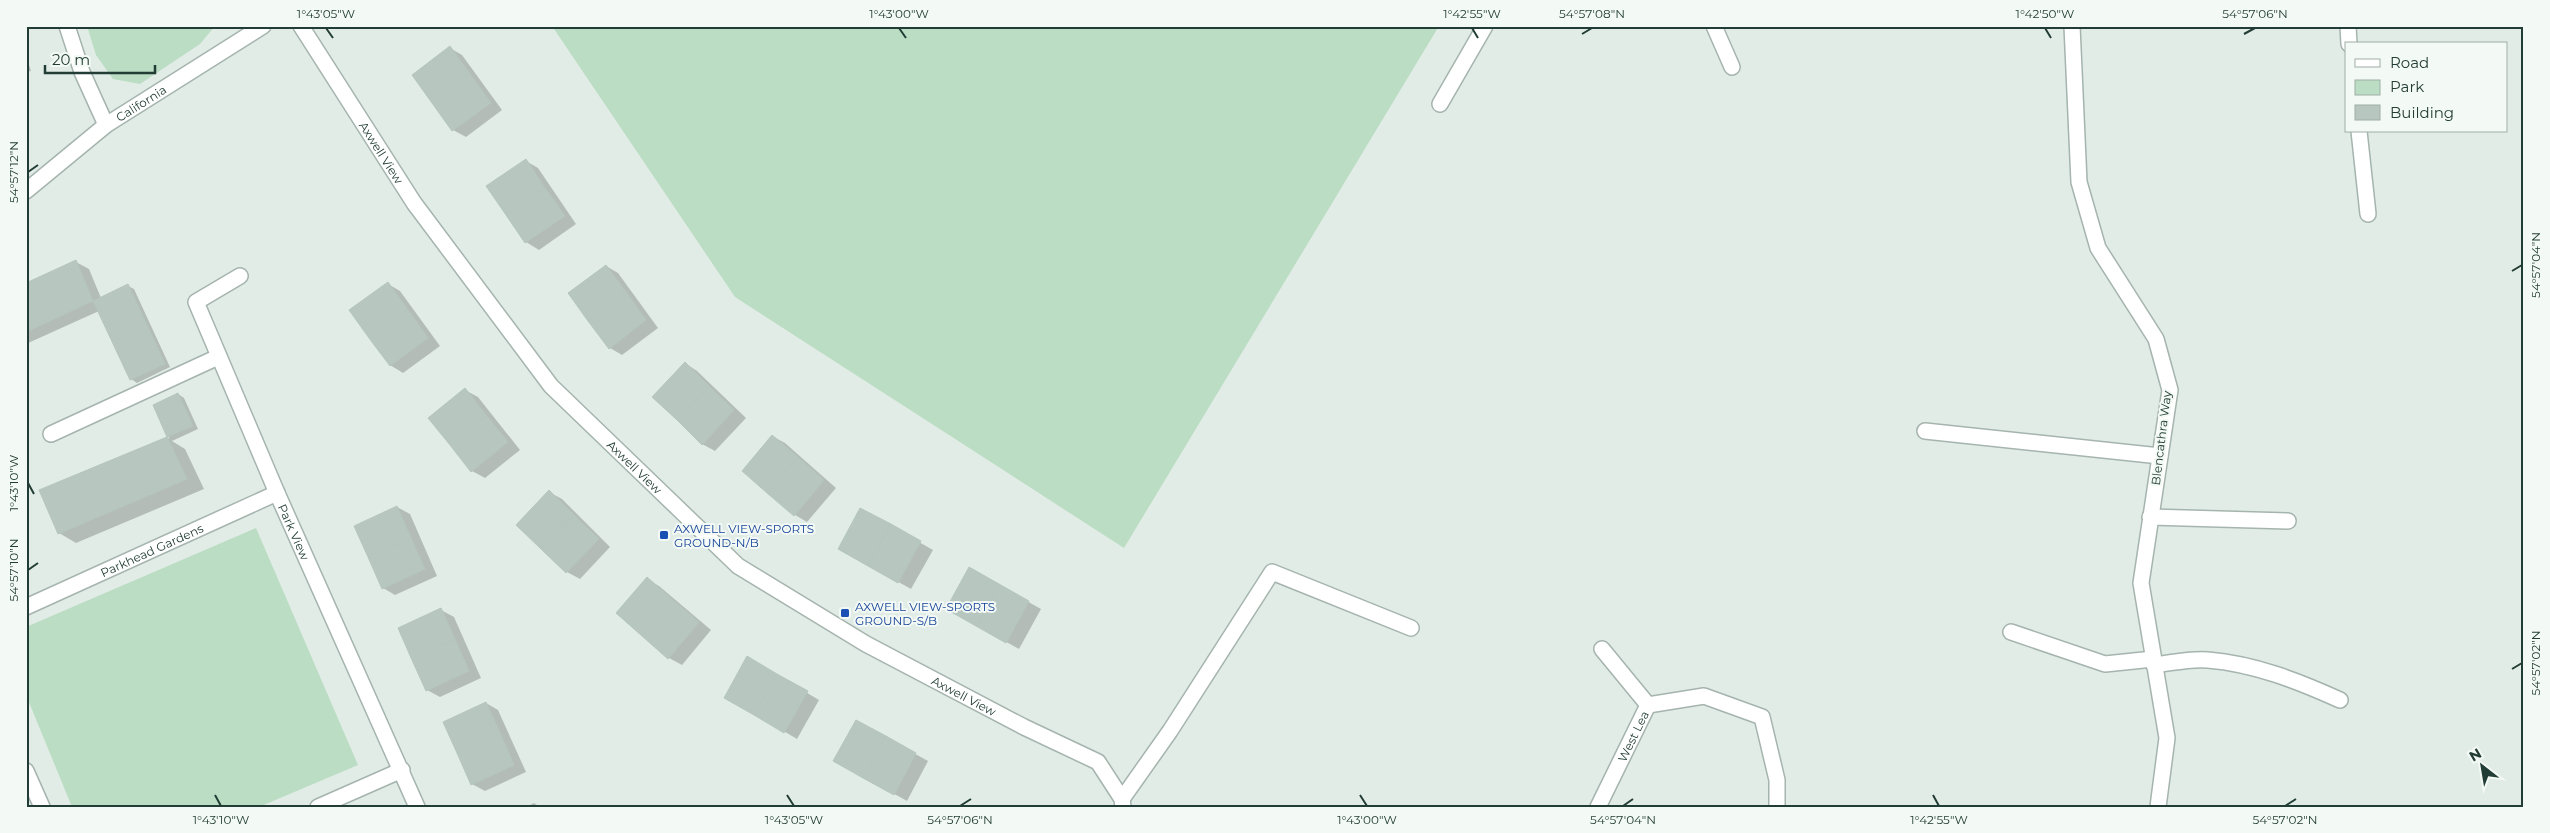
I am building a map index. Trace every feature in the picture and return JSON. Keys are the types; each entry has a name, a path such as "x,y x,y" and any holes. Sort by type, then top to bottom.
{"street":[{"path":"67,26 82,72 106,125"},
{"name":"California","path":"26,191 106,125 263,26"},
{"name":"Axwell View","path":"301,26 414,203 551,386 738,566 866,644 1024,727 1098,762 1123,803"},
{"path":"1440,104 1485,26"},
{"path":"1714,26 1732,67"},
{"name":"Blencathra Way","path":"2072,26 2078,182 2098,248 2156,339 2170,390 2141,583 2167,738 2158,807"},
{"path":"2348,26 2349,42"},
{"path":"2359,132 2368,214"},
{"name":"Park View","path":"240,276 196,302 277,494 417,807"},
{"path":"51,434 218,357"},
{"path":"1925,431 2160,456"},
{"name":"Parkhead Gardens","path":"26,606 277,494"},
{"path":"2150,517 2288,521"},
{"path":"1123,803 1272,572 1411,628"},
{"path":"2011,632 2105,664 2207,660 2242,665 2296,680 2340,700"},
{"name":"West Lea","path":"1598,807 1648,704 1602,649"},
{"path":"1648,704 1704,696 1762,717 1777,780 1777,807"},
{"path":"318,807 402,770"},
{"path":"26,771 42,807"}],"green space":[{"path":"87,26 215,26 200,44 140,84 113,79 96,55"},
{"path":"552,26 1439,26 1124,548 735,297"},
{"path":"256,528 358,765 259,807 72,807 26,695 26,627"}],"building":[{"path":"450,46 470,74 432,103 412,75"},
{"path":"470,74 491,103 452,131 432,103"},
{"path":"526,159 545,188 506,215 486,186"},
{"path":"545,188 565,216 525,243 506,215"},
{"path":"76,260 93,301 26,332 26,283"},
{"path":"606,265 626,292 588,321 568,293"},
{"path":"388,282 408,310 369,338 349,310"},
{"path":"128,284 165,364 130,380 93,301"},
{"path":"626,292 646,320 609,349 588,321"},
{"path":"408,310 428,338 390,366 369,338"},
{"path":"685,362 709,386 677,420 652,397"},
{"path":"709,386 734,410 702,445 677,420"},
{"path":"465,388 486,415 450,445 428,418"},
{"path":"178,393 193,426 167,437 153,405"},
{"path":"486,415 508,442 471,472 450,445"},
{"path":"772,435 798,457 767,493 742,471"},
{"path":"167,437 187,479 58,534 39,490"},
{"path":"798,457 824,480 794,516 767,493"},
{"path":"549,490 574,515 541,549 516,525"},
{"path":"397,506 411,538 368,557 354,526"},
{"path":"860,508 891,524 868,566 838,549"},
{"path":"574,515 599,539 566,573 541,549"},
{"path":"891,524 921,541 898,583 868,566"},
{"path":"411,538 425,569 382,589 368,557"},
{"path":"969,567 999,584 976,626 946,609"},
{"path":"647,577 673,600 642,636 616,613"},
{"path":"999,584 1029,601 1006,643 976,626"},
{"path":"673,600 699,622 668,659 642,636"},
{"path":"441,608 455,639 412,660 398,628"},
{"path":"455,639 469,671 426,691 412,660"},
{"path":"747,656 777,674 754,715 724,698"},
{"path":"777,674 808,691 784,733 754,715"},
{"path":"486,702 500,733 457,753 443,722"},
{"path":"856,720 886,736 863,778 833,761"},
{"path":"500,733 514,765 471,785 457,753"},
{"path":"886,736 916,753 894,795 863,778"}],"place":[{"name":"AXWELL VIEW-SPORTS GROUND-N/B","path":"664,535"},
{"name":"AXWELL VIEW-SPORTS GROUND-S/B","path":"845,613"}]}
